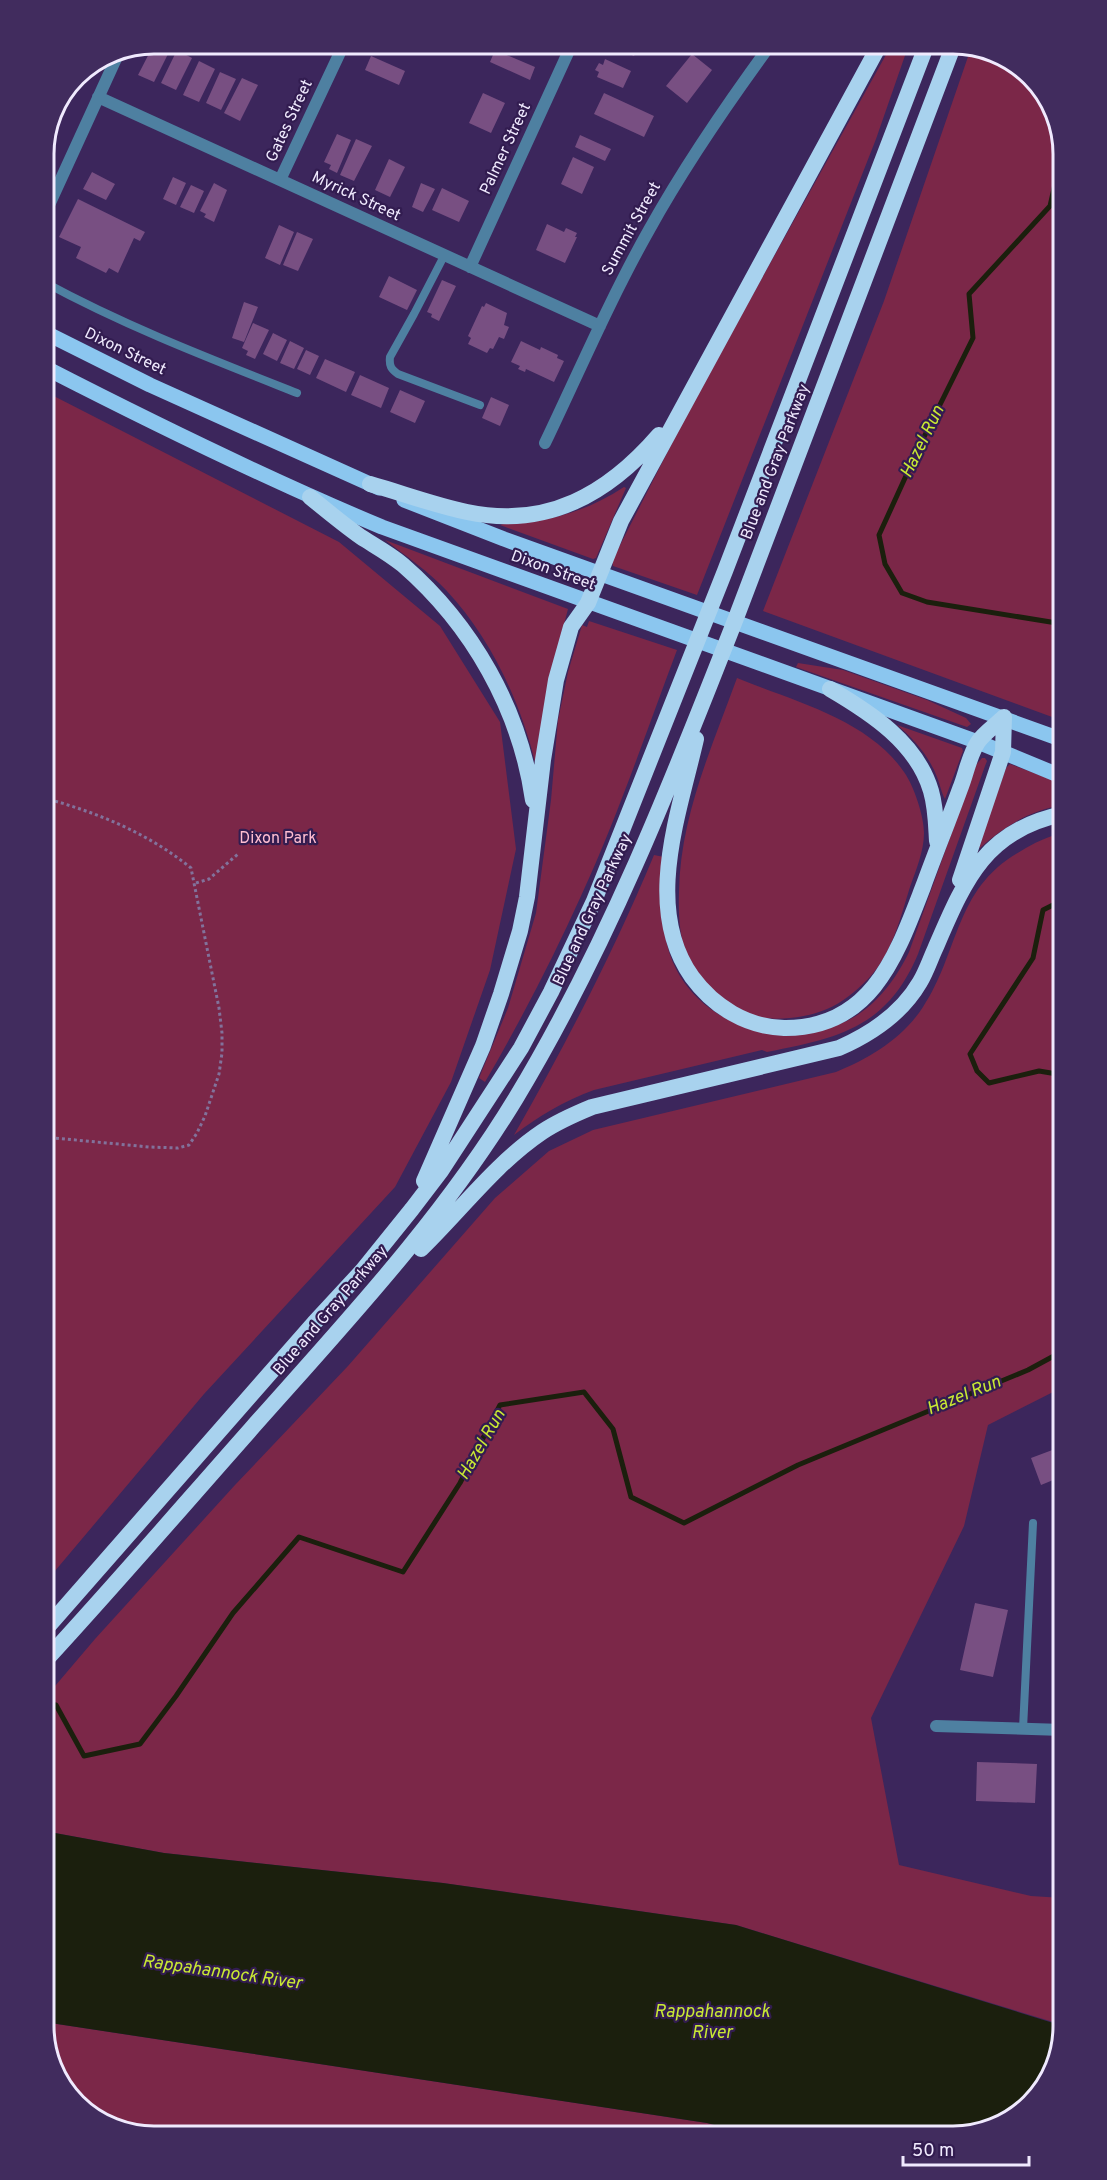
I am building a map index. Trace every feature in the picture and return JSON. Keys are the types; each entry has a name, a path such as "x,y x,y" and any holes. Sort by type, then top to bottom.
{"highway":[{"path":"412,1209 483,1046 520,931 527,897 543,760 556,680 571,627 588,603 621,521 683,403 875,54"},
{"name":"Blue and Gray Parkway","path":"54,1619 298,1340 362,1271 412,1209 487,1101 551,992 594,901 681,682 923,54"},
{"name":"Blue and Gray Parkway","path":"54,1651 346,1323 426,1229 471,1167 513,1103 552,1036 614,911 707,692 950,54"},
{"path":"370,484 466,512 514,516 551,511 591,495 624,470 649,447 683,403"},
{"path":"310,497 400,563 427,587 464,631 492,675 513,720 525,758 536,821"},
{"path":"830,689 885,726 910,751 925,775 931,792 936,814 938,848"},
{"path":"707,692 672,847 668,877 669,907 676,949 684,965 713,1000 753,1023 774,1028 795,1028 836,1017 855,1005 873,989 885,974 897,953 978,742 1004,717"},
{"path":"948,918 1003,752 1004,717"},
{"path":"346,1323 519,1150 542,1132 592,1107 839,1048 880,1025 900,1008 919,983 964,885 976,866 992,848 1010,834 1035,821 1053,817"}],"main road":[{"name":"Dixon Street","path":"54,337 150,385 423,509 1053,736"},
{"name":"Dixon Street","path":"54,372 128,411 310,497 382,527 978,742 1053,772"}],"street":[{"name":"Gates Street","path":"280,180 339,54"},
{"name":"Palmer Street","path":"470,267 567,54"},
{"name":"Summit Street","path":"545,443 648,231 682,173 764,54"},
{"path":"54,194 114,62"},
{"name":"Myrick Street","path":"98,97 600,326"},
{"path":"936,1726 1053,1730"}],"lane":[{"path":"444,256 390,357 389,363 391,369 398,374 480,405"},
{"path":"54,287 167,341 297,393"},
{"path":"1023,1729 1034,1523"}],"path":[{"path":"54,801 80,808 127,828 191,868 219,1008 222,1034 219,1074 209,1105 189,1145 178,1148 149,1147 54,1138"},
{"path":"195,884 209,879 238,854"}],"green space":[{"path":"886,54 906,54 876,139 697,595 613,566 612,561 692,404"},
{"path":"968,55 997,64 1019,79 1036,98 1051,134 1053,154 1053,717 763,611 884,301"},
{"name":"Dixon Park","path":"54,396 339,542 440,626 500,722 516,849 490,970 451,1082 395,1187 204,1394 54,1572"},
{"path":"626,488 596,558 593,559 500,525 557,517 591,505"},
{"path":"385,540 568,609 551,674 537,770 514,697 478,630 463,609 439,583"},
{"path":"589,621 677,650 619,805 570,920 523,1014 485,1082 479,1078 508,1008 536,913 551,800 558,720 568,672 582,625 587,627"},
{"path":"798,663 843,670 927,700 966,718 971,724 967,727 796,667"},
{"path":"737,678 828,714 871,738 889,754 908,778 922,818 923,847 894,936 883,959 868,979 849,996 827,1009 805,1016 766,1018 742,1013 733,1008 695,973 683,944 679,902 685,837 699,783"},
{"path":"897,725 962,748 963,751 945,799 934,769 925,755"},
{"path":"982,758 987,761 918,954 906,979 891,999 875,1014 858,1026 816,1041 767,1052 762,1050 594,1090 552,1110 514,1135 588,997 623,926 654,855 664,857 663,914 670,955 680,977 698,998 712,1010 733,1020 837,1025 871,1005 889,986 903,964 976,765"},
{"path":"1010,764 1053,780 1053,807 1018,820 980,848 978,846 1006,768"},
{"path":"1052,836 1053,1392 988,1425 964,1526 871,1718 899,1865 1031,1896 1053,1897 1053,2022 736,1925 443,1883 164,1853 54,1833 54,1687 235,1485 348,1366 495,1198 549,1151 593,1130 836,1072 873,1054 905,1029 923,1007 935,986 970,902 983,883 999,866 1021,851"},
{"path":"54,2024 718,2126 147,2126 128,2123 104,2113 83,2097 67,2076 62,2064 56,2046"}],"water":[{"name":"Rappahannock River","path":"54,1833 164,1853 443,1883 736,1925 1053,2023 1048,2058 1036,2082 1009,2109 973,2124 953,2126 718,2126 54,2024"}],"building":[{"path":"168,54 154,82 138,75 149,55"},
{"path":"175,54 184,54 192,58 176,90 161,83"},
{"path":"493,54 504,54 535,67 530,80 490,62"},
{"path":"692,54 712,70 687,103 666,86"},
{"path":"371,56 405,71 399,85 365,70"},
{"path":"605,59 631,71 623,88 597,77 599,72 595,70 599,63 603,65"},
{"path":"199,61 215,69 199,102 183,95"},
{"path":"220,72 236,79 221,110 206,103"},
{"path":"242,78 258,85 240,121 224,113"},
{"path":"483,93 505,103 491,133 469,123"},
{"path":"604,93 654,116 644,137 594,114"},
{"path":"337,134 351,140 337,173 329,169 331,165 324,162"},
{"path":"580,135 611,149 605,161 575,147"},
{"path":"356,139 372,146 354,181 340,175"},
{"path":"573,157 594,167 582,194 561,184"},
{"path":"389,159 405,167 390,197 375,190"},
{"path":"92,172 115,184 106,200 83,189"},
{"path":"173,177 186,183 176,205 163,199"},
{"path":"214,183 227,190 214,222 204,217 206,214 200,211"},
{"path":"421,183 435,189 423,212 412,207"},
{"path":"191,185 204,191 194,213 180,207"},
{"path":"442,188 469,201 459,222 432,210"},
{"path":"78,199 145,232 140,241 134,238 118,273 109,268 106,273 76,258 81,247 59,237"},
{"path":"547,224 564,232 566,228 577,233 565,263 536,250"},
{"path":"279,225 294,232 280,265 265,258"},
{"path":"297,232 313,239 298,271 283,265"},
{"path":"389,276 417,290 407,310 379,297"},
{"path":"442,280 456,286 439,321 427,312"},
{"path":"244,302 258,307 244,342 232,338"},
{"path":"486,303 507,313 504,325 509,327 504,339 499,337 493,349 490,348 487,353 468,344 471,338 468,336 482,306 484,307"},
{"path":"253,323 269,330 255,359 246,355 248,351 242,348"},
{"path":"273,333 287,340 277,361 263,354"},
{"path":"290,341 304,348 294,369 280,363"},
{"path":"521,341 540,350 541,347 558,355 557,358 564,361 554,382 526,369 525,372 518,369 520,366 511,362"},
{"path":"306,350 319,356 310,375 297,369"},
{"path":"325,359 355,372 346,392 316,378"},
{"path":"360,375 389,388 381,408 351,395"},
{"path":"400,390 425,401 415,423 390,412"},
{"path":"491,397 509,405 500,426 482,418"},
{"path":"1053,1450 1053,1480 1041,1485 1031,1458"},
{"path":"975,1603 1008,1610 993,1677 960,1670"},
{"path":"977,1762 1037,1764 1035,1803 976,1801"}],"waterway":[{"name":"Hazel Run","path":"1053,193 1050,206 969,294 973,338 879,535 885,564 902,593 927,602 1053,622"},
{"name":"Hazel Run","path":"1053,905 1043,910 1033,958 970,1054 977,1071 989,1083 1039,1071 1053,1073"},
{"name":"Hazel Run","path":"54,1705 84,1756 140,1744 233,1613 299,1537 403,1572 460,1483 500,1405 584,1392 613,1429 631,1497 684,1523 798,1465 1028,1370 1053,1356"}]}
